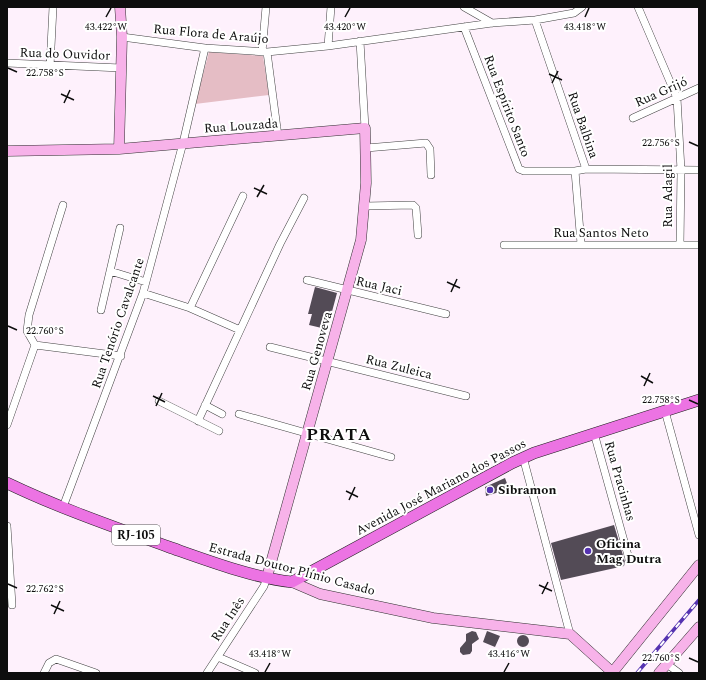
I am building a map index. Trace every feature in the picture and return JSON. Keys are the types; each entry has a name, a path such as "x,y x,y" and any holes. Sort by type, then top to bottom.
{"main road":[{"name":"Avenida José Mariano dos Passos","path":"292,582 523,458 594,433 699,400"},
{"name":"Estrada Doutor Plínio Casado","path":"8,484 63,507 192,555 267,577 292,582"}],"street":[{"path":"50,67 53,7"},
{"path":"120,7 122,37 120,149"},
{"path":"266,7 264,52 278,136"},
{"path":"328,46 331,7"},
{"path":"464,7 492,23"},
{"name":"Rua Flora de Araújo","path":"122,37 205,48 264,52 328,46 492,23 535,20 574,13 582,7"},
{"path":"638,7 677,98"},
{"name":"Rua Balbina","path":"535,20 586,169"},
{"name":"Rua Espírito Santo","path":"464,27 517,166 524,170 574,171"},
{"path":"360,41 365,128"},
{"name":"Rua Tenório Cavalcante","path":"63,507 121,356 143,293 183,143 205,48"},
{"name":"Rua do Ouvidor","path":"7,63 50,67 121,68"},
{"name":"Rua Grijó","path":"633,118 699,88"},
{"name":"Rua Adagil","path":"677,98 681,170 680,245"},
{"name":"Rua Louzada","path":"7,151 120,149 365,128"},
{"name":"Rua Genoveva","path":"267,577 361,240 365,206 365,128"},
{"path":"366,148 426,143 430,149 431,175"},
{"path":"581,244 574,171 586,169 699,170"},
{"path":"190,308 243,196"},
{"path":"198,420 304,198"},
{"path":"7,425 35,345 27,331 29,315 63,205"},
{"path":"365,206 413,205 416,208 418,235"},
{"path":"101,310 120,228"},
{"name":"Rua Santos Neto","path":"504,245 699,245"},
{"path":"110,271 146,282"},
{"name":"Rua Jaci","path":"308,280 446,314"},
{"path":"143,293 190,308 240,330"},
{"path":"35,345 121,356"},
{"name":"Rua Zuleica","path":"270,347 466,396"},
{"path":"159,401 219,431"},
{"path":"205,405 222,414"},
{"path":"665,411 699,535"},
{"path":"238,414 308,432 391,457"},
{"name":"Rua Pracinhas","path":"594,433 629,559"},
{"path":"523,458 570,634 612,673 699,565"},
{"path":"7,526 12,605"},
{"name":"Rua Inês","path":"207,673 264,586 267,577"},
{"name":"Estrada Doutor Plínio Casado","path":"292,582 320,594 433,618 570,634"},
{"path":"659,673 699,627"},
{"path":"218,657 255,673"},
{"path":"44,673 52,660 63,661 96,673"},
{"path":"667,664 679,673"}],"shaded area":[{"path":"209,52 263,56 269,95 195,104"}],"building":[{"path":"315,287 337,293 330,319 328,318 326,329 309,325 312,314 308,314"},
{"path":"505,478 509,489 486,496 485,487"},
{"name":"Oficina Mag Dutra","path":"614,525 625,562 624,566 561,580 551,543"},
{"path":"472,631 476,632 479,639 472,644 472,651 470,654 463,655 460,652 460,648 466,641 466,634"},
{"path":"487,631 500,636 495,647 483,642"},
{"path":"521,635 525,635 529,641 525,647 521,647 517,643 517,639"}],"railway":[{"path":"637,673 699,600"}],"place":[{"name":"Sibramon","path":"490,490"},
{"name":"Oficina Mag Dutra","path":"588,551"}],"district":[{"name":"PRATA","path":"339,435"}]}
